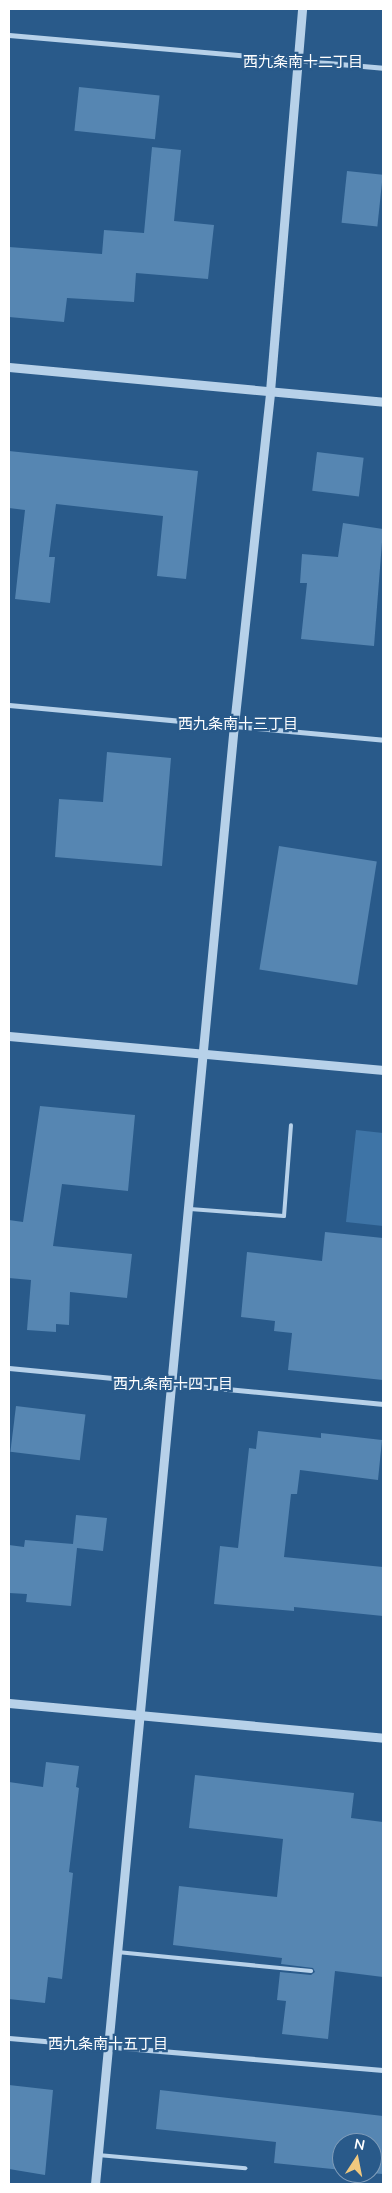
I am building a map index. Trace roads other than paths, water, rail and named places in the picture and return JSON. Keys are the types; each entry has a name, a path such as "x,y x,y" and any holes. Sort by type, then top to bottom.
{"street":[{"path":"95,2184 205,1054 234,725 270,391 302,9"},
{"path":"9,35 383,68"},
{"path":"9,367 383,402"},
{"path":"9,705 383,740"},
{"path":"9,1036 383,1070"},
{"path":"9,1368 383,1404"},
{"path":"9,1703 383,1738"},
{"path":"9,2038 383,2070"}],"lane":[{"path":"190,1208 284,1216 291,1125"},
{"path":"117,1952 311,1971"},
{"path":"98,2155 245,2168"}],"district":[{"name":"西九条南十二丁目","path":"303,62"},
{"name":"西九条南十三丁目","path":"238,724"},
{"name":"西九条南十四丁目","path":"173,1384"},
{"name":"西九条南十五丁目","path":"108,2044"}]}
